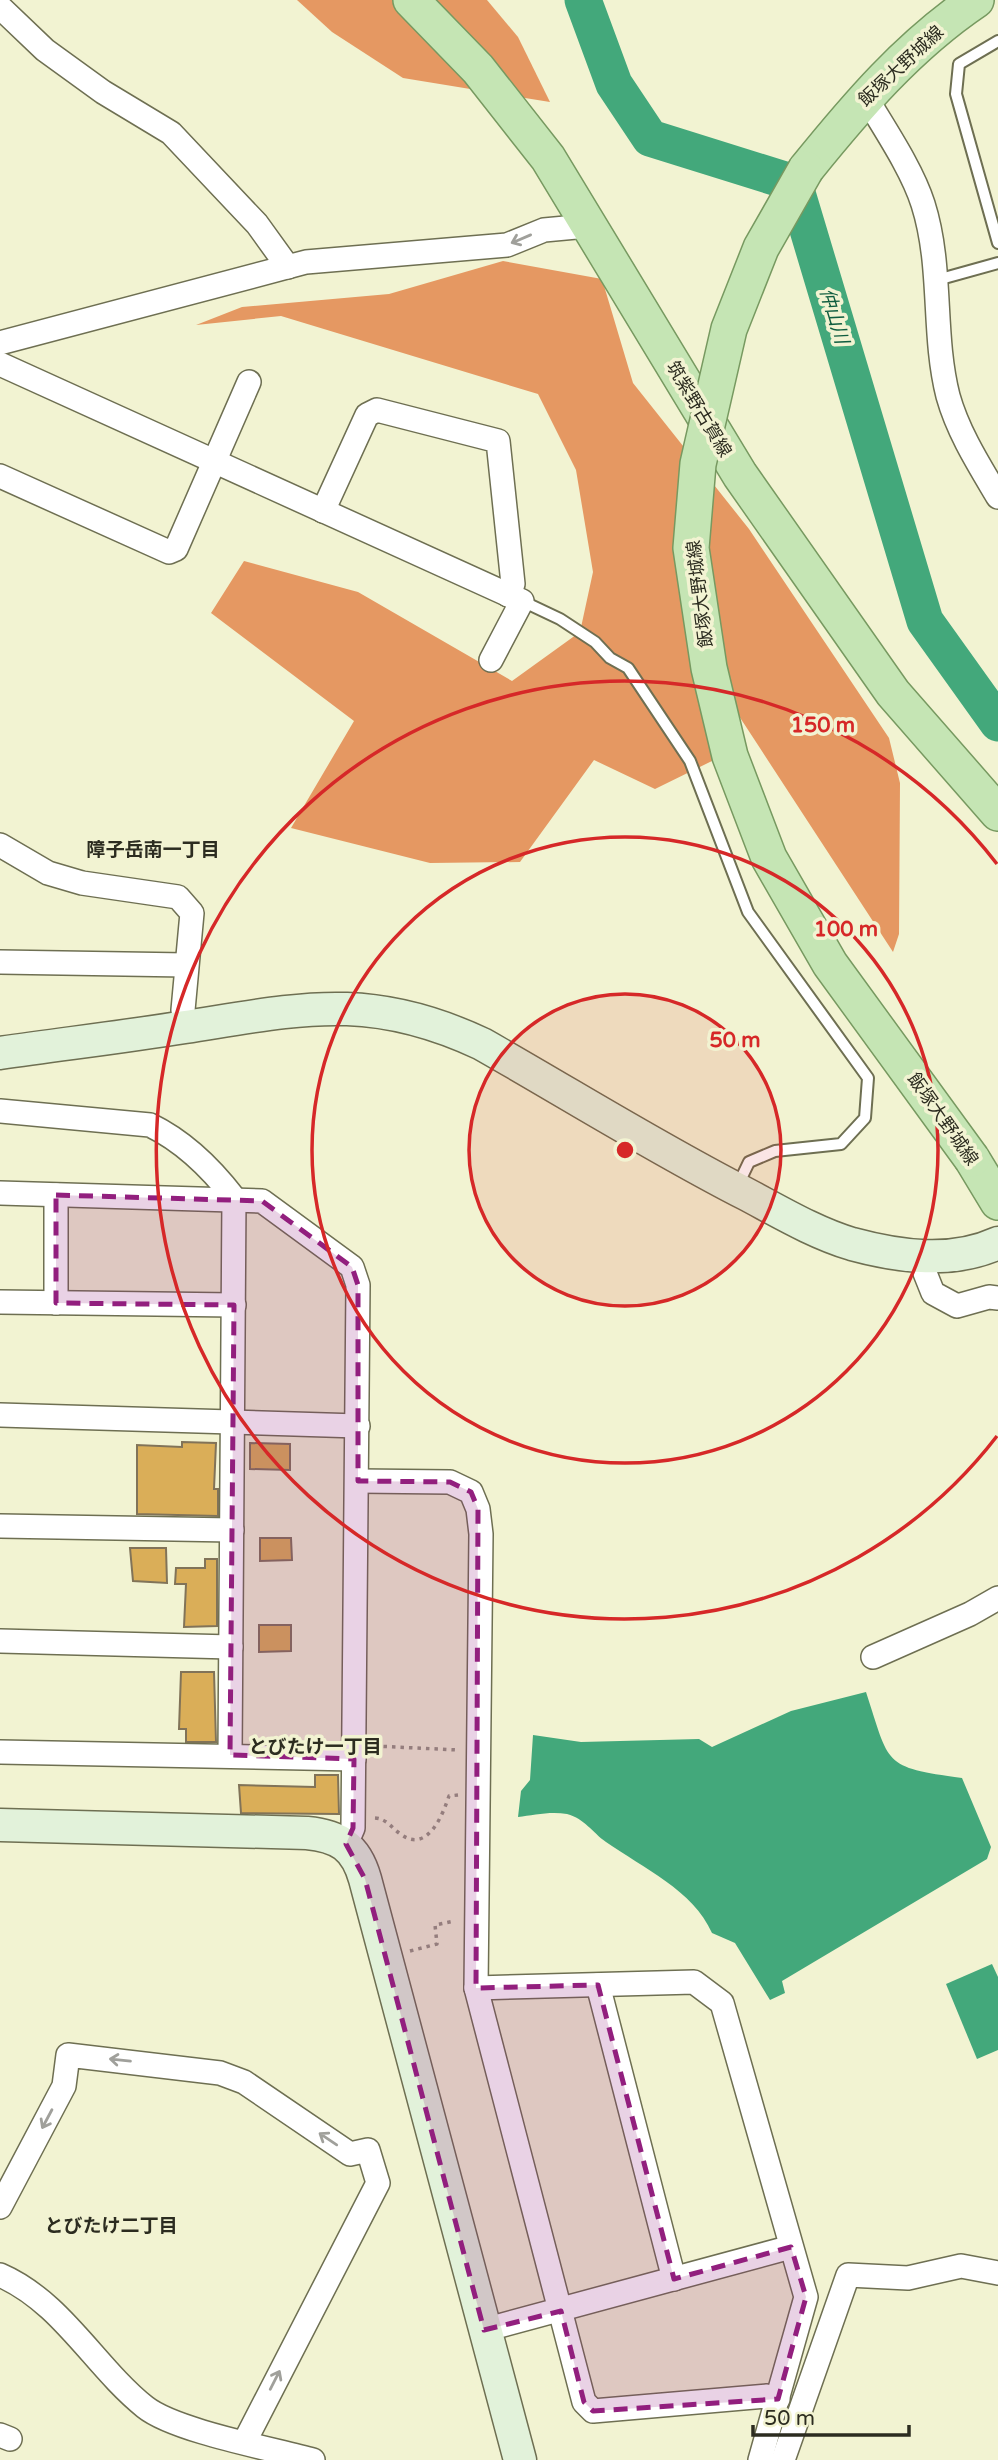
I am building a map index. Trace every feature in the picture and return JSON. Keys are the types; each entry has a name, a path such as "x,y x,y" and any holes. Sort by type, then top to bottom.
{"main road":[{"name":"筑紫野古賀線","path":"411,0 494,89 548,158 587,226 755,497 893,694 998,813"},
{"name":"飯塚大野城線","path":"976,0 912,51 865,96 806,169 761,248 729,329 698,464 691,548 709,668 730,755 769,858 830,964 972,1158 998,1202"}],"street":[{"path":"0,7 45,50 103,92 171,133 257,224 288,267"},
{"path":"865,96 923,203 936,260 949,398 967,444 998,497"},
{"path":"0,342 306,262 507,245 544,230 587,226"},
{"path":"0,364 515,598"},
{"path":"0,476 169,552 176,549 249,382"},
{"path":"323,511 367,415 377,410 498,441 515,598 491,660"},
{"path":"0,845 48,873 82,883 178,897 192,913 183,1010 186,1027"},
{"path":"0,962 186,964"},
{"path":"0,1053 312,1007 362,1009 422,1020 482,1044 652,1144 736,1189 849,1243 883,1252 925,1256 963,1256 998,1243"},
{"path":"0,1111 150,1125 198,1157 234,1198 230,1755"},
{"path":"0,1193 234,1198 262,1201 352,1267 358,1285 358,1481 354,1752 349,1830 362,1866 520,2460"},
{"path":"56,1195 56,1303"},
{"path":"925,1256 925,1273 933,1293 957,1306 989,1297 998,1298"},
{"path":"0,1302 234,1305"},
{"path":"0,1415 358,1426"},
{"path":"358,1481 450,1482 471,1492 478,1509 481,1534 476,1988 584,2402 593,2412 767,2396 778,2399"},
{"path":"0,1526 232,1530"},
{"path":"873,1657 970,1614 998,1598"},
{"path":"0,1641 231,1647"},
{"path":"0,1752 230,1755 354,1752"},
{"path":"0,1825 329,1835 349,1830"},
{"path":"476,1988 694,1982 722,2003 806,2297 760,2460"},
{"path":"598,1985 674,2279"},
{"path":"0,2207 64,2086 68,2055 220,2073 244,2082 350,2154 368,2150 378,2183 245,2441"},
{"path":"484,2330 792,2247"},
{"path":"783,2460 848,2275 908,2278 961,2266 998,2273"},
{"path":"0,2275 24,2286 48,2305 147,2409 184,2426 313,2460"}],"lane":[{"path":"998,41 959,64 956,94 998,243"},
{"path":"937,280 998,263"},
{"path":"515,598 560,619 594,642 610,658 628,668 690,761 748,912 868,1077 865,1118 841,1144 775,1151 749,1162 736,1189"}],"path":[{"path":"354,1752 478,1751"},
{"path":"349,1830 382,1818 403,1836 415,1839 429,1834 440,1822 449,1797 478,1793"},
{"path":"386,1957 437,1944 435,1925 477,1916"}],"highlighted area":[{"path":"56,1195 262,1201 352,1267 358,1285 358,1481 450,1482 471,1492 478,1509 476,1988 598,1985 674,2279 791,2247 806,2297 778,2399 593,2411 584,2402 561,2311 484,2330 365,1879 346,1844 353,1828 354,1759 230,1755 234,1305 56,1303"}],"shaded area":[{"path":"297,0 487,0 518,37 550,102 403,78 332,32"},
{"path":"503,261 602,279 633,383 749,529 889,738 900,783 899,934 893,952 737,713 714,760 655,789 594,760 520,862 430,863 291,828 354,721 211,613 244,561 358,592 512,681 580,632 593,572 576,470 538,394 281,316 196,325 242,307 389,294"},
{"path":"866,1692 880,1735 893,1758 917,1770 962,1778 991,1847 987,1859 782,1981 785,1993 770,2000 735,1943 712,1933 693,1904 666,1881 606,1842 573,1816 555,1813 518,1817 521,1791 530,1780 533,1735 581,1742 699,1739 712,1747 791,1711"},
{"path":"992,1964 998,1977 998,2050 977,2059 946,1984"}],"building":[{"path":"182,1442 216,1443 214,1489 218,1489 218,1516 137,1514 137,1445 182,1447"},
{"path":"250,1443 290,1444 290,1470 250,1469"},
{"path":"260,1538 291,1538 292,1560 260,1561"},
{"path":"130,1548 166,1548 167,1583 133,1581"},
{"path":"205,1559 217,1559 217,1626 184,1627 186,1584 175,1584 176,1568 205,1568"},
{"path":"259,1625 291,1625 291,1651 259,1652"},
{"path":"181,1672 214,1672 216,1742 186,1742 186,1729 179,1729"},
{"path":"315,1775 338,1775 339,1814 241,1813 239,1785 315,1787"}],"waterway":[{"name":"仲山川","path":"583,0 614,84 650,138 794,183 925,621 998,723"}],"district":[{"name":"障子岳南一丁目","path":"153,850"},
{"name":"とびたけ一丁目","path":"315,1747"},
{"name":"とびたけ二丁目","path":"111,2226"}]}
